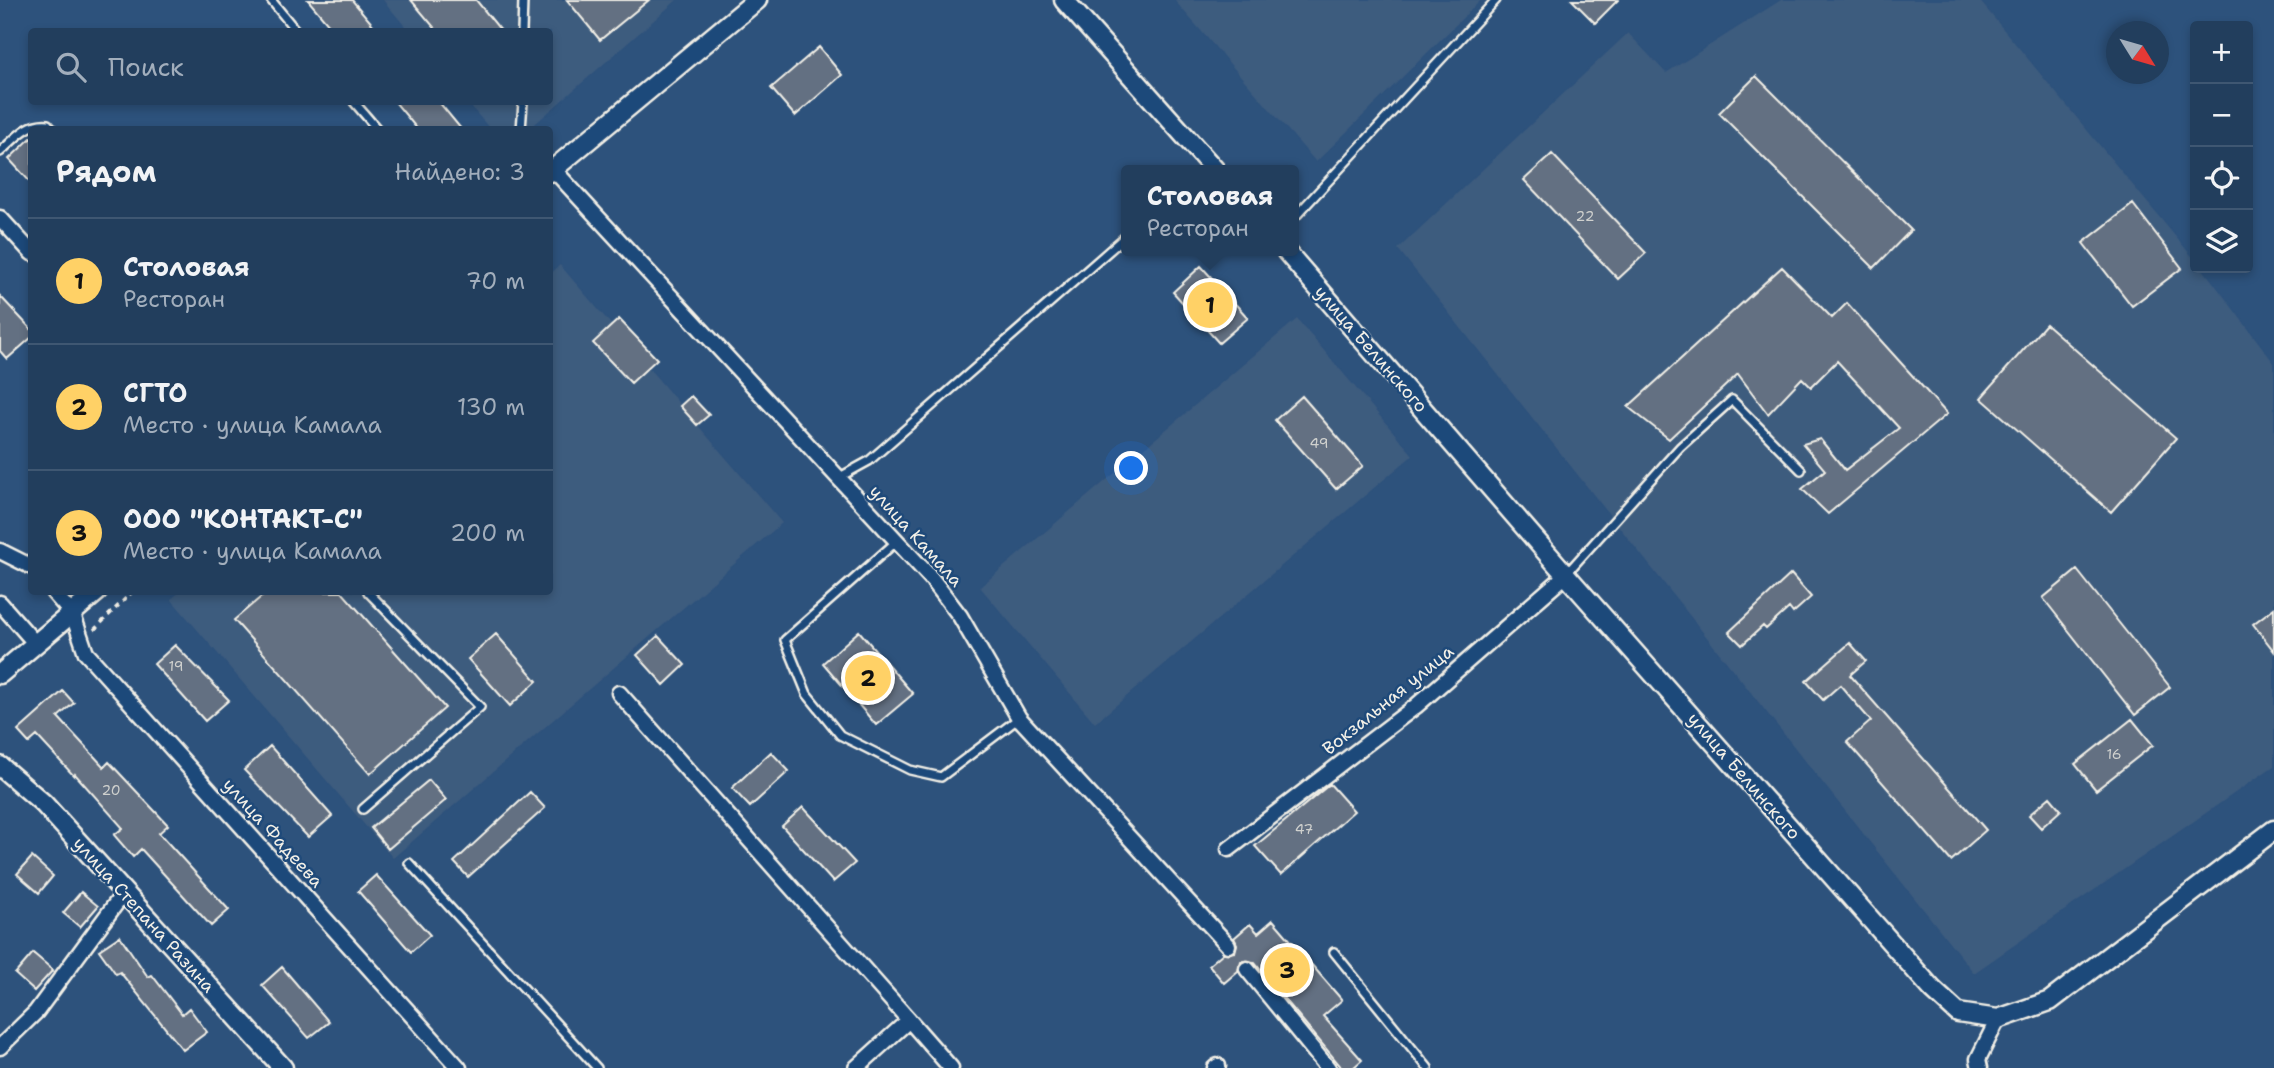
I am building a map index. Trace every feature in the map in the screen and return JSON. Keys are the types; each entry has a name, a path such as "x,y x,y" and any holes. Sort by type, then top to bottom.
{"street":[{"path":"553,167 757,0"},
{"path":"1064,0 1206,165"},
{"name":"улица Камала","path":"553,171 897,541 960,616 1019,718 1228,945"},
{"path":"0,218 28,249"},
{"name":"улица Белинского","path":"1290,256 1566,575 1933,990 1958,1013 1998,1019 2050,1001 2274,830"},
{"path":"0,551 28,565"},
{"name":"Вокзальная улица","path":"1228,849 1416,706 1566,575"},
{"path":"56,595 73,615"},
{"path":"0,674 94,595"},
{"path":"0,603 34,643"},
{"name":"улица Фадеева","path":"73,615 86,653 459,1068"},
{"path":"619,693 951,1068"},
{"name":"улица Степана Разина","path":"0,766 43,803 283,1068"},
{"path":"0,1047 36,1012 123,894"},
{"path":"1247,969 1328,1068"},
{"path":"1980,1068 1978,1059 1998,1019"},
{"path":"856,1068 909,1020"}],"lane":[{"path":"271,0 294,28"},
{"path":"522,28 523,0"},
{"path":"1299,213 1496,0"},
{"path":"356,105 374,126"},
{"path":"521,126 523,105"},
{"path":"31,126 38,123 50,126"},
{"path":"0,152 28,128"},
{"path":"838,478 869,461 1121,240"},
{"path":"1566,575 1680,447 1732,400 1801,470"},
{"path":"897,541 785,640 807,694 839,735 911,770 941,777 1019,718"},
{"path":"363,809 480,707 371,595"},
{"path":"409,863 597,1068"},
{"path":"1334,952 1428,1068"}],"path":[{"path":"82,642 129,595"}],"shaded area":[{"path":"383,0 677,0 533,126 487,126 470,105 553,105 553,28 406,28"},
{"path":"1174,0 1481,0 1316,162"},
{"path":"1781,0 1979,0 2190,254 2190,273 2206,273 2274,363 2274,766 1974,973 1398,249 1628,33 1666,73"},
{"path":"560,265 782,523 393,858 171,599 176,595 553,595 553,271"},
{"path":"1297,319 1413,455 1095,723 980,587"}],"building":[{"path":"308,0 352,0 376,28 332,28"},
{"path":"411,0 476,0 499,28 435,28"},
{"path":"567,0 649,0 600,40"},
{"path":"1572,0 1618,0 1595,23"},
{"path":"819,47 842,75 795,116 771,88"},
{"path":"1756,76 1911,230 1874,268 1719,113"},
{"path":"397,105 441,105 459,126 415,126"},
{"path":"28,141 28,180 9,159"},
{"path":"1552,154 1646,253 1618,279 1524,180"},
{"path":"2133,204 2182,268 2132,306 2083,243"},
{"path":"1201,266 1248,318 1219,343 1173,292"},
{"path":"1782,267 1832,318 1847,303 1947,414 1828,514 1802,489 1825,470 1803,444 1820,439 1845,470 1899,428 1837,361 1811,387 1802,378 1768,414 1738,374 1669,439 1628,407"},
{"path":"0,296 28,326 28,341 7,359 0,351"},
{"path":"619,319 657,359 631,383 593,343"},
{"path":"2046,324 2176,438 2111,512 1981,398"},
{"path":"691,396 709,415 697,425 680,406"},
{"path":"1302,396 1363,466 1336,489 1275,420"},
{"path":"2077,570 2170,687 2135,715 2043,598"},
{"path":"1791,574 1811,597 1793,613 1789,608 1766,629 1763,626 1742,645 1729,632"},
{"path":"263,595 345,595 445,708 370,774 234,620"},
{"path":"2274,608 2274,651 2253,624"},
{"path":"859,631 913,694 876,725 823,663"},
{"path":"496,634 537,681 510,706 468,659"},
{"path":"658,636 685,665 664,685 637,655"},
{"path":"1850,643 1866,661 1850,675 1986,830 1951,861 1847,742 1871,721 1840,685 1823,700 1806,681"},
{"path":"175,645 229,700 205,721 154,664"},
{"path":"63,691 74,703 58,717 104,767 109,762 168,825 159,833 229,910 211,926 141,849 133,857 114,835 123,828 75,774 74,776 37,736 29,743 18,731"},
{"path":"2132,719 2153,745 2096,790 2075,764"},
{"path":"270,746 332,816 308,837 244,770"},
{"path":"771,752 789,771 750,807 732,788"},
{"path":"429,780 446,800 388,849 371,828"},
{"path":"1330,784 1354,811 1281,875 1255,846"},
{"path":"530,792 545,808 468,877 454,862"},
{"path":"2050,797 2061,810 2041,828 2029,815"},
{"path":"803,807 855,863 833,882 782,826"},
{"path":"32,857 53,876 39,893 17,874"},
{"path":"376,875 430,935 411,952 358,891"},
{"path":"81,892 98,906 80,927 63,913"},
{"path":"1273,920 1342,1000 1323,1016 1362,1060 1353,1068 1342,1068 1254,962 1241,961 1238,971 1224,983 1209,965 1223,953 1235,952 1237,944 1234,938 1250,924 1258,933"},
{"path":"120,936 148,977 152,975 182,1014 189,1008 207,1032 183,1050 120,972 116,974 99,950"},
{"path":"33,953 53,970 34,991 15,974"},
{"path":"282,967 329,1022 309,1038 262,985"}],"place":[{"name":"Столовая","path":"1210,305"},
{"name":"СГТО","path":"868,678"},
{"name":"ООО \"КОНТАКТ-С\"","path":"1287,970"}]}
